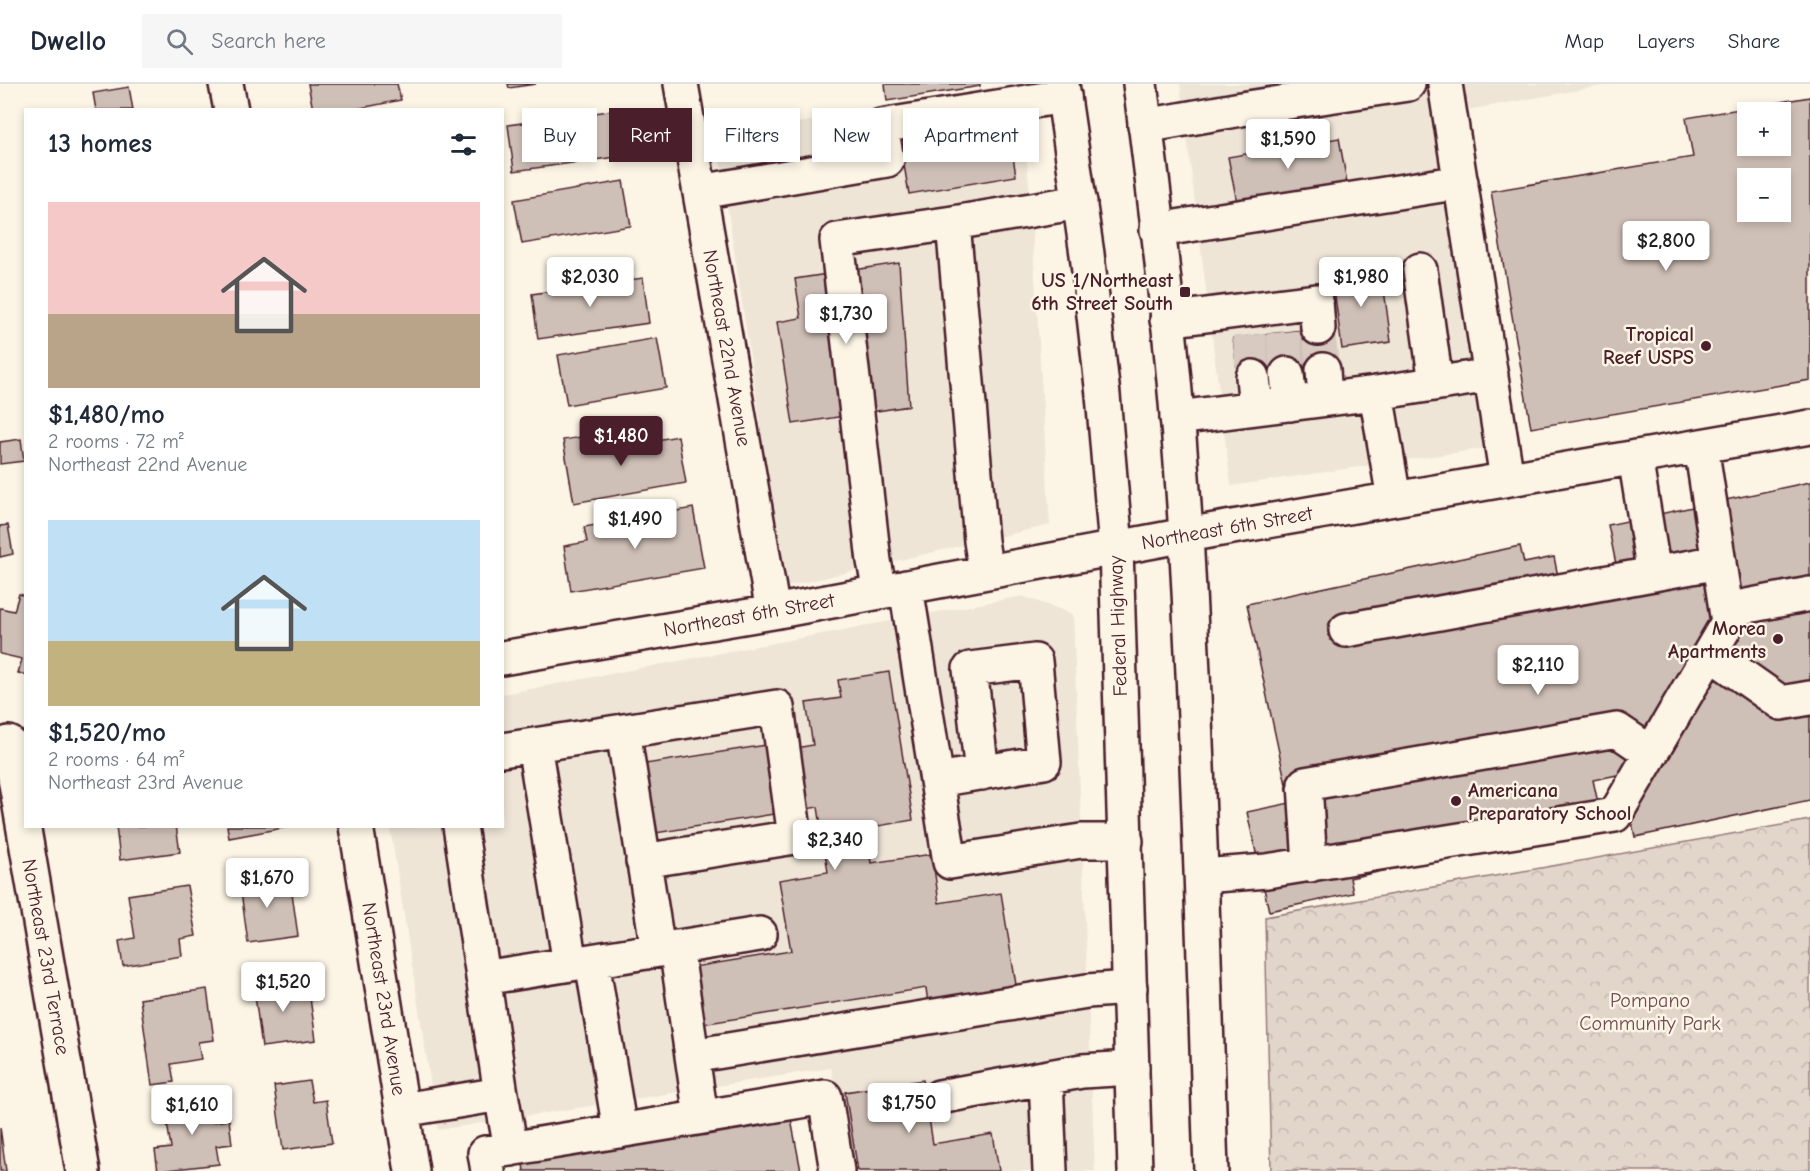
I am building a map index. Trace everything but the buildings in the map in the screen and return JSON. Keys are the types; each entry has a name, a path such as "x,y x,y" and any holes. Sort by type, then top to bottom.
{"street":[{"path":"226,84 231,108"},
{"name":"Northeast 22nd Avenue","path":"681,84 773,612"},
{"path":"1140,84 1177,418 1186,536 1202,876 1211,1171"},
{"path":"1145,126 1408,84"},
{"path":"1445,84 1507,479"},
{"path":"700,192 887,160 881,126 1063,90"},
{"name":"Federal Highway","path":"1063,90 1088,254 1116,548 1135,1171"},
{"path":"1157,230 1461,182"},
{"path":"1080,202 837,240 874,561 893,590 937,780 950,862 1081,841 1126,841"},
{"path":"953,222 981,541 986,572"},
{"path":"1420,270 1436,383"},
{"path":"1167,320 1248,323 1281,319 1316,301 1318,328"},
{"path":"1177,418 1254,393 1324,385 1376,393 1491,375"},
{"path":"1376,393 1394,499"},
{"name":"Northeast 6th Street","path":"504,658 773,612 1116,548 1810,427"},
{"path":"1202,876 1267,871 1615,815 1728,622 1701,446"},
{"path":"1635,457 1654,574"},
{"path":"1346,630 1719,562"},
{"path":"1726,610 1810,594"},
{"path":"1710,652 1781,703 1810,698"},
{"path":"504,750 777,706 795,837 643,861"},
{"path":"1310,864 1305,784 1617,730 1651,753"},
{"path":"623,731 643,861 667,949 692,1056 701,1117"},
{"name":"Northeast 23rd Terrace","path":"12,743 24,815"},
{"path":"534,745 620,1131"},
{"path":"937,780 982,773"},
{"name":"Northeast 23rd Terrace","path":"26,828 83,1171"},
{"name":"Northeast 23rd Avenue","path":"356,828 412,1171"},
{"path":"460,828 501,1094 499,1160 620,1131 825,1097 837,1171"},
{"path":"483,978 760,934"},
{"path":"692,1056 1087,991 1130,988"},
{"path":"939,1097 1082,1071 1132,1068"},
{"path":"1046,1078 1050,1171"},
{"path":"402,1110 501,1094"}],"shaded area":[{"path":"1020,84 1022,108 903,108 903,162 1027,162 1050,525 785,587 721,162 800,162 800,123 812,121 812,162 891,162 891,108 880,108"},
{"path":"1180,84 1612,84 1435,116 1487,448 1231,486"},
{"path":"1022,596 1073,614 1095,1171 847,1171 831,1068 438,1130 390,828 504,828 504,694"}],"green space":[{"name":"Pompano Community Park","path":"1810,820 1810,1171 1271,1171 1265,917"}],"tunnel":[{"path":"1318,328 1323,370"},
{"path":"1283,332 1287,374"},
{"path":"1249,335 1253,377"}],"place":[{"name":"US 1/Northeast 6th Street South","path":"1185,292"},
{"name":"Tropical Reef USPS","path":"1706,346"},
{"name":"Morea Apartments","path":"1778,639"},
{"name":"Americana Preparatory School","path":"1456,801"}]}
